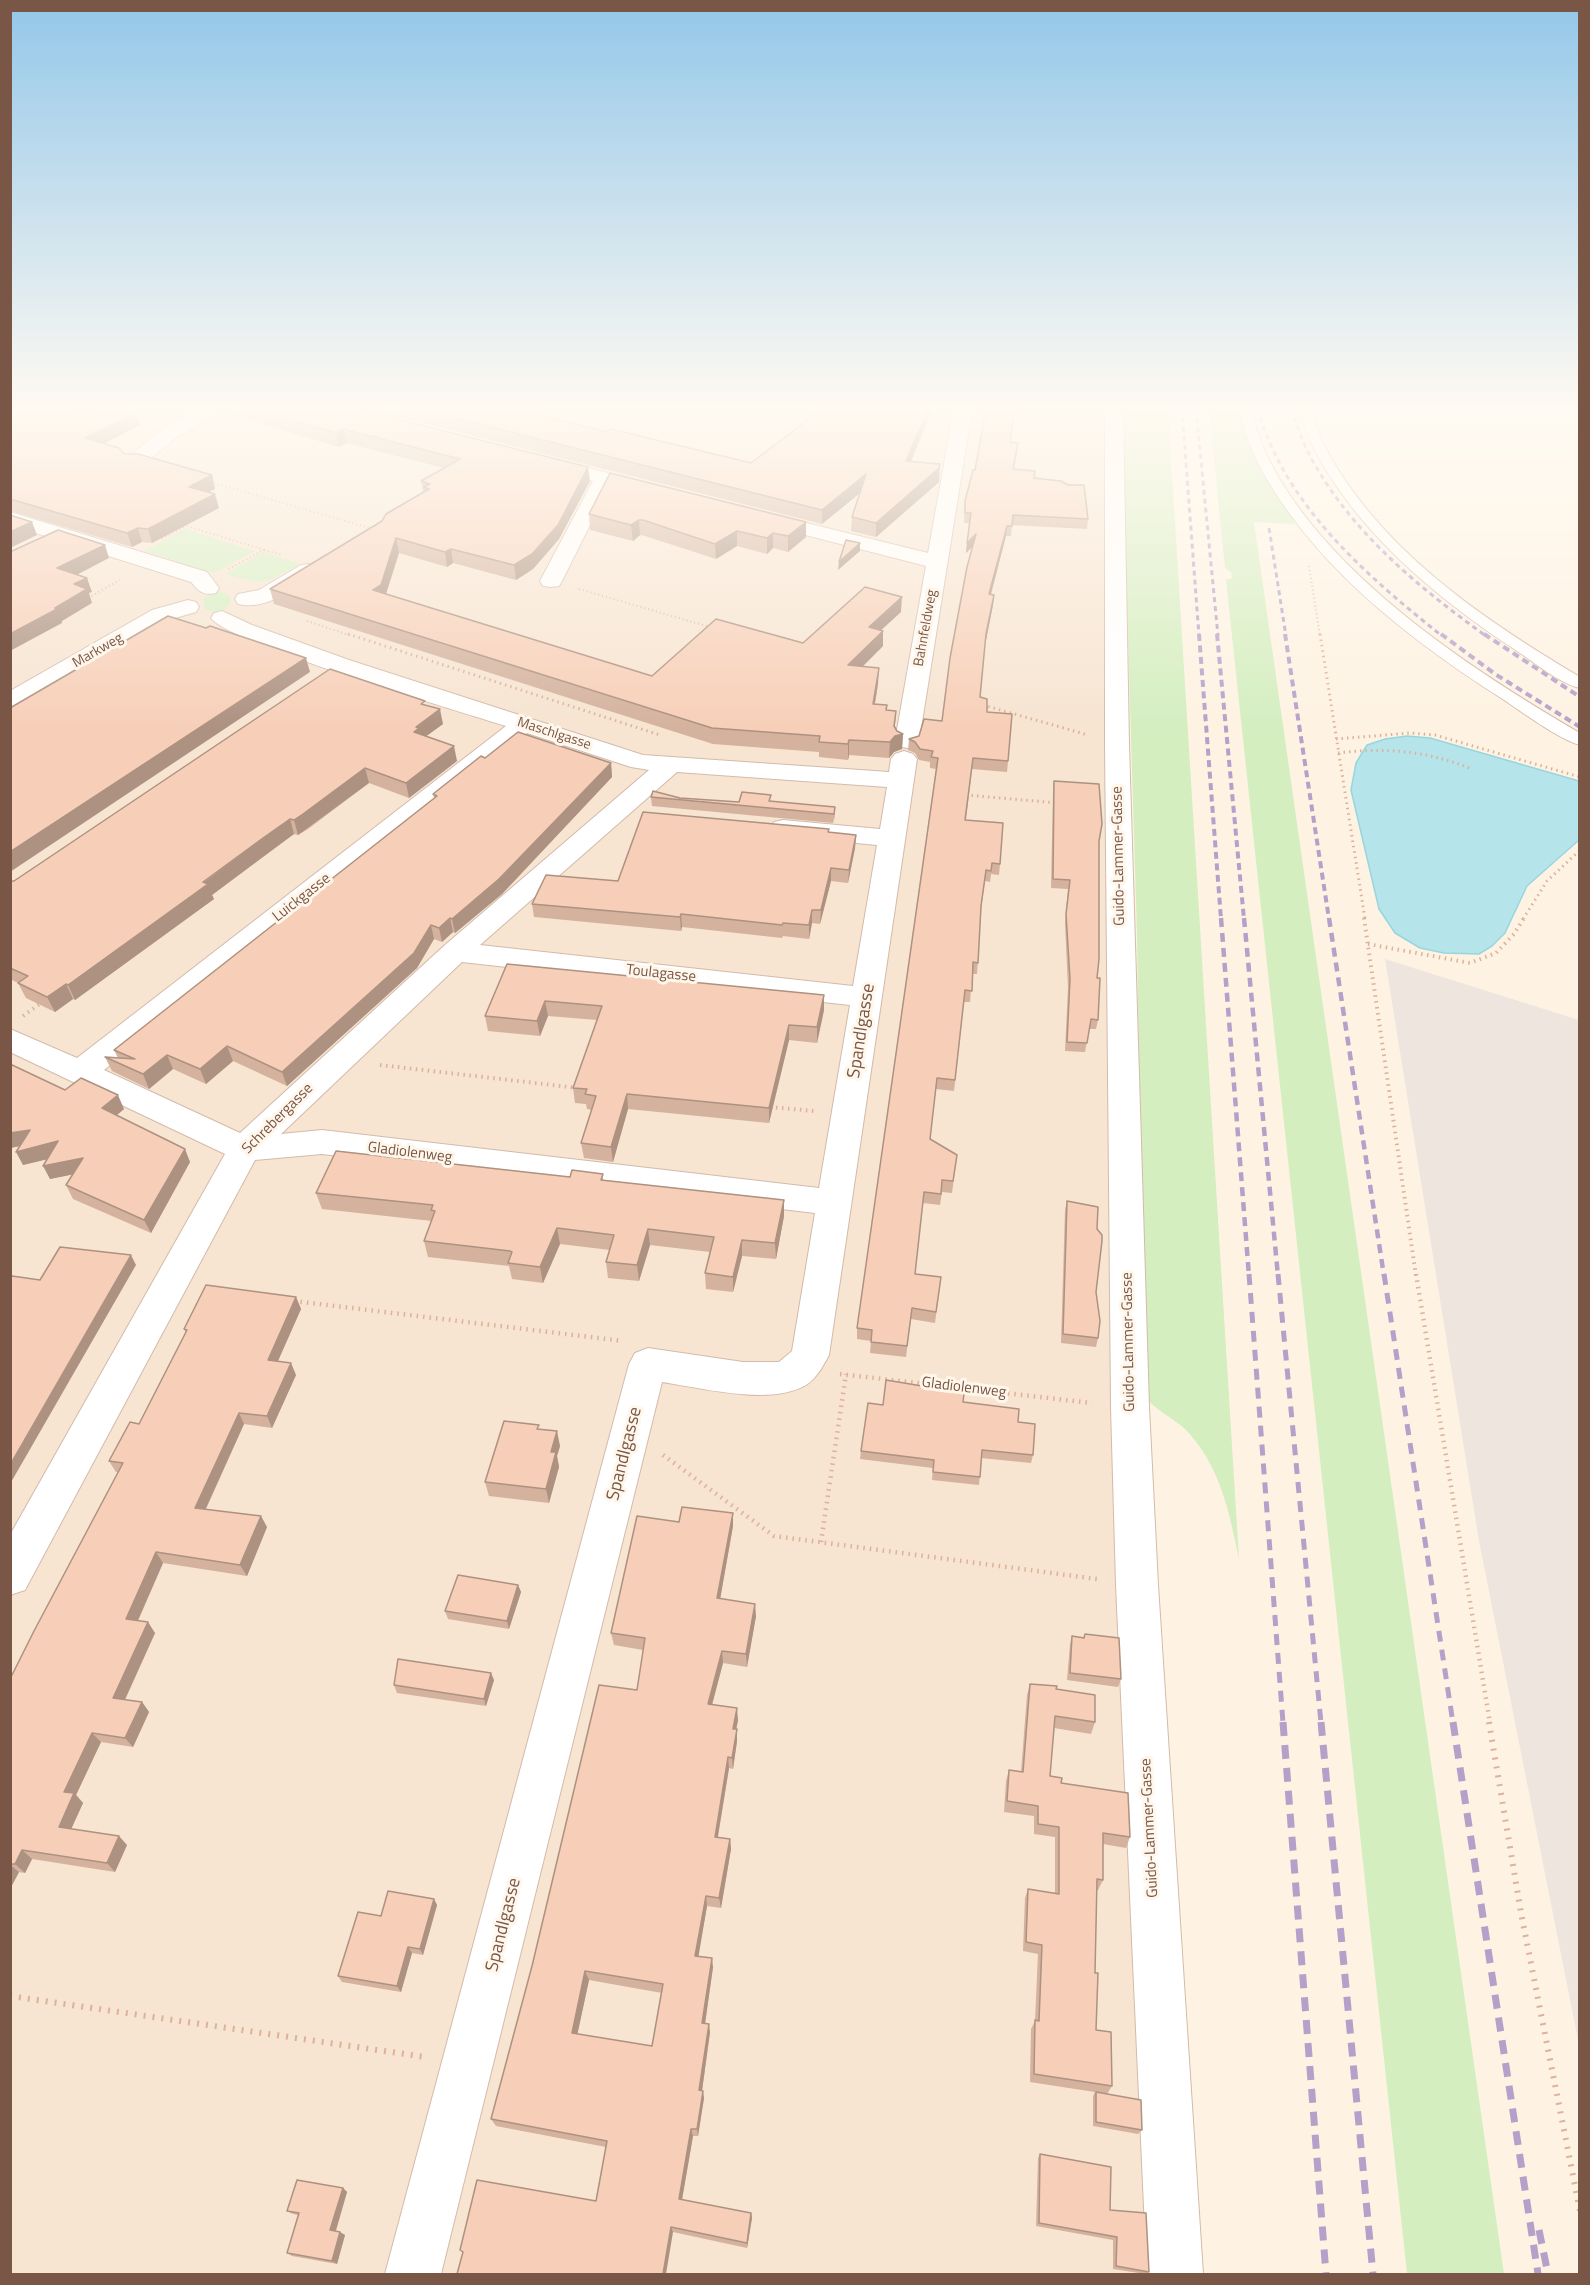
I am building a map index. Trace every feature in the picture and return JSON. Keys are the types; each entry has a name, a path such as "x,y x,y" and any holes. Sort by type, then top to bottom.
{"street":[{"path":"551,580 584,516"},
{"path":"753,516 937,562"},
{"name":"Bahnfeldweg","path":"904,760 945,516"},
{"name":"Guido-Lammer-Gasse","path":"1115,516 1117,744 1130,1407 1137,1585 1175,2274"},
{"path":"10,518 199,577 208,588"},
{"path":"33,549 61,534"},
{"path":"222,618 236,612 246,599 266,595 326,560"},
{"path":"188,607 195,595 208,588 223,587 234,590 246,599"},
{"name":"Maschlgasse","path":"188,607 201,618 222,618 244,630 341,666 640,762 904,760"},
{"name":"Markweg","path":"10,701 160,615 188,607"},
{"path":"314,683 341,666"},
{"name":"Luickgasse","path":"80,1072 524,724"},
{"name":"Spandlgasse","path":"798,1370 810,1355 832,1202 904,760"},
{"name":"Schrebergasse","path":"10,1576 244,1149 455,952 672,763"},
{"path":"614,813 643,816"},
{"path":"759,826 892,838"},
{"name":"Toulagasse","path":"455,952 867,997"},
{"path":"15,1029 80,1072 244,1149"},
{"name":"Gladiolenweg","path":"244,1149 322,1142 832,1202"},
{"path":"648,1364 769,1379 791,1375 798,1370"},
{"name":"Spandlgasse","path":"413,2274 648,1364"}],"lane":[{"path":"1299,516 1310,531 1363,586 1408,623 1476,674 1580,740"},
{"path":"1369,516 1395,546 1428,576 1486,622 1580,684"}],"path":[{"path":"159,541 187,526 264,550 228,570"},
{"path":"1310,531 1308,576 1368,944 1413,1258 1521,1913 1580,2211"},
{"path":"82,601 123,579"},
{"path":"307,621 660,735"},
{"path":"1336,739 1383,734 1435,735 1580,777"},
{"path":"1338,753 1395,748 1412,750 1442,756 1472,769"},
{"path":"957,794 1060,803"},
{"path":"1368,944 1470,963 1486,961 1498,955 1512,938 1544,885 1580,850"},
{"path":"15,1029 49,997"},
{"path":"369,1064 590,1089"},
{"path":"766,1106 848,1114"},
{"path":"283,1299 631,1342 648,1364"},
{"name":"Gladiolenweg","path":"798,1370 1130,1407"},
{"path":"821,1542 846,1374"},
{"path":"631,1431 774,1536 1137,1585"},
{"path":"10,1996 468,2064"}],"shaded area":[{"path":"11,516 1116,516 1137,1585 1174,2274 11,2274"},
{"path":"1385,959 1579,1020 1579,2045 1479,1541"}],"green space":[{"path":"1124,516 1175,516 1239,1559 1227,1506 1207,1458 1185,1429 1156,1408 1144,1394 1137,935"},
{"path":"1220,516 1292,516 1294,524 1254,522 1504,2274 1407,2274 1226,580 1232,578 1231,572 1225,568"},
{"path":"185,529 255,551 214,573 144,551"},
{"path":"263,552 300,564 279,576 264,581 226,574"},
{"path":"217,591 231,597 230,604 219,611 205,609 203,600 210,593"}],"water":[{"path":"1407,736 1430,738 1579,781 1579,840 1527,886 1505,933 1492,946 1479,954 1444,953 1420,948 1395,933 1379,909 1351,790 1356,763 1367,745 1385,739"}],"building":[{"path":"10,516 32,522 10,532"},
{"path":"67,516 174,516 148,529 138,528 127,533"},
{"path":"385,516 563,516 558,525 532,554 514,565 451,549 445,552 396,538 381,585 373,590 652,676 716,619 803,643 865,587 902,597 869,627 883,631 848,665 879,668 873,704 887,705 886,710 896,711 894,726 903,734 895,736 890,742 849,740 848,744 819,742 820,736 712,728 270,589 382,521"},
{"path":"595,516 781,516 806,522 788,536 773,533 767,538 737,531 715,544 643,520 631,525"},
{"path":"852,516 884,516 876,523"},
{"path":"971,516 1013,516 1012,526 1007,526 989,594 994,595 986,634 980,697 987,699 987,712 1012,714 1008,761 973,758 965,820 1003,823 1000,864 992,863 991,871 986,870 981,906 978,963 973,962 972,991 965,990 955,1080 937,1078 930,1139 957,1155 953,1181 942,1180 941,1194 924,1192 915,1274 941,1277 936,1312 912,1308 907,1346 871,1342 872,1330 857,1328 938,758 931,757 933,751 920,749 915,742 909,739 919,736 924,719 942,721 950,658 967,567 976,534 967,543"},
{"path":"1025,516 1088,516 1088,519"},
{"path":"58,530 105,545 57,568 87,578 74,584 87,589 55,608 57,609 10,634 10,552"},
{"path":"846,540 860,543 839,562"},
{"path":"168,616 206,628 210,626 306,658 10,852 10,708"},
{"path":"330,669 425,701 421,704 440,709 416,727 419,728 414,732 454,746 406,783 365,768 303,814 294,820 290,819 263,838 203,882 208,884 68,985 66,984 47,997 18,983 28,976 10,968 10,881 14,881"},
{"path":"518,732 611,763 499,879 439,928 431,925 414,953 282,1072 227,1046 200,1069 167,1055 143,1074 105,1057 135,1059 114,1050 437,796 433,794 481,756 485,758"},
{"path":"1054,781 1099,784 1102,824 1099,841 1097,978 1100,978 1098,1020 1091,1019 1087,1043 1067,1042 1070,979 1066,914 1070,880 1053,879"},
{"path":"653,791 680,798 739,802 742,792 771,795 769,801 835,807 834,814 651,797"},
{"path":"643,812 829,829 828,832 856,835 849,870 831,868 821,910 812,910 809,925 783,923 782,925 681,914 680,917 532,904 546,875 618,881"},
{"path":"507,964 824,995 817,1027 789,1025 769,1108 627,1094 611,1147 581,1143 596,1096 585,1094 587,1089 573,1088 602,1006 545,1001 537,1021 485,1016"},
{"path":"10,1064 65,1090 81,1078 118,1095 102,1108 185,1149 144,1220 66,1185 83,1158 43,1166 58,1141 16,1152 30,1130 10,1133"},
{"path":"336,1151 570,1177 572,1170 603,1174 601,1180 784,1200 775,1243 742,1240 733,1277 705,1273 714,1237 648,1229 637,1265 606,1262 614,1235 557,1228 540,1267 508,1263 512,1252 510,1251 424,1241 435,1211 431,1210 433,1205 316,1193"},
{"path":"1067,1201 1098,1207 1097,1229 1102,1235 1102,1241 1096,1292 1100,1321 1098,1338 1063,1334"},
{"path":"60,1247 131,1255 10,1465 10,1279 12,1276 40,1280"},
{"path":"206,1285 296,1297 268,1360 291,1363 267,1416 239,1413 195,1508 261,1516 240,1565 156,1552 126,1619 148,1622 113,1698 142,1702 125,1738 92,1733 64,1792 74,1793 59,1827 119,1836 107,1863 22,1850 15,1864 10,1864 10,1679 123,1463 109,1461 130,1422 139,1424 187,1330 184,1329"},
{"path":"886,1380 964,1393 963,1402 1019,1409 1018,1422 1035,1424 1033,1455 982,1450 980,1477 933,1472 934,1460 861,1451 868,1403 883,1405"},
{"path":"504,1421 539,1425 537,1429 557,1431 551,1452 556,1452 546,1489 485,1482"},
{"path":"682,1507 733,1513 717,1598 755,1604 746,1654 722,1651 708,1704 737,1708 733,1729 737,1729 732,1758 728,1757 715,1837 730,1839 719,1898 706,1896 695,1956 712,1958 702,2023 709,2024 699,2090 703,2091 697,2129 691,2129 679,2199 751,2213 747,2243 671,2227 663,2274 457,2274 463,2252 460,2250 477,2180 596,2201 607,2141 491,2119 532,1966 599,1685 637,1690 645,1638 611,1633 637,1516 679,1522","holes":["585,1971 663,1984 652,2046 572,2033"]},
{"path":"458,1575 518,1585 507,1621 445,1611"},
{"path":"1085,1634 1119,1638 1121,1679 1070,1673 1072,1636 1084,1638"},
{"path":"398,1659 491,1673 484,1699 394,1685"},
{"path":"1030,1684 1057,1686 1056,1689 1095,1695 1095,1722 1055,1716 1050,1776 1062,1778 1061,1783 1128,1793 1130,1837 1103,1833 1103,1880 1097,1879 1096,2030 1111,2032 1112,2086 1034,2074 1035,2020 1039,2021 1042,1945 1026,1942 1028,1889 1059,1894 1059,1827 1038,1824 1038,1806 1007,1801 1009,1770 1023,1772"},
{"path":"388,1891 434,1899 420,1949 408,1947 397,1986 338,1976 358,1912 381,1916"},
{"path":"1096,2092 1141,2100 1142,2130 1096,2122"},
{"path":"1040,2154 1111,2167 1110,2210 1146,2213 1149,2272 1116,2266 1117,2237 1039,2223"},
{"path":"297,2180 343,2188 330,2230 340,2232 332,2261 287,2253 299,2213 287,2211"}],"railway":[{"path":"1190,516 1199,636"},
{"path":"1206,516 1218,636"},
{"path":"1315,516 1332,536 1385,589 1442,636"},
{"path":"1351,516 1365,533 1411,577 1486,636"},
{"path":"1269,528 1286,636"},
{"path":"1199,634 1221,919"},
{"path":"1217,634 1244,919"},
{"path":"1285,634 1329,919"},
{"path":"1441,634 1495,674 1580,727"},
{"path":"1484,634 1580,697"},
{"path":"1221,918 1249,1276"},
{"path":"1244,918 1278,1276"},
{"path":"1329,918 1384,1276"},
{"path":"1249,1274 1283,1723"},
{"path":"1278,1274 1321,1723"},
{"path":"1384,1274 1453,1723"},
{"path":"1283,1722 1326,2274"},
{"path":"1321,1722 1373,2274"},
{"path":"1453,1722 1538,2274"},
{"path":"1539,2230 1548,2274"}]}
